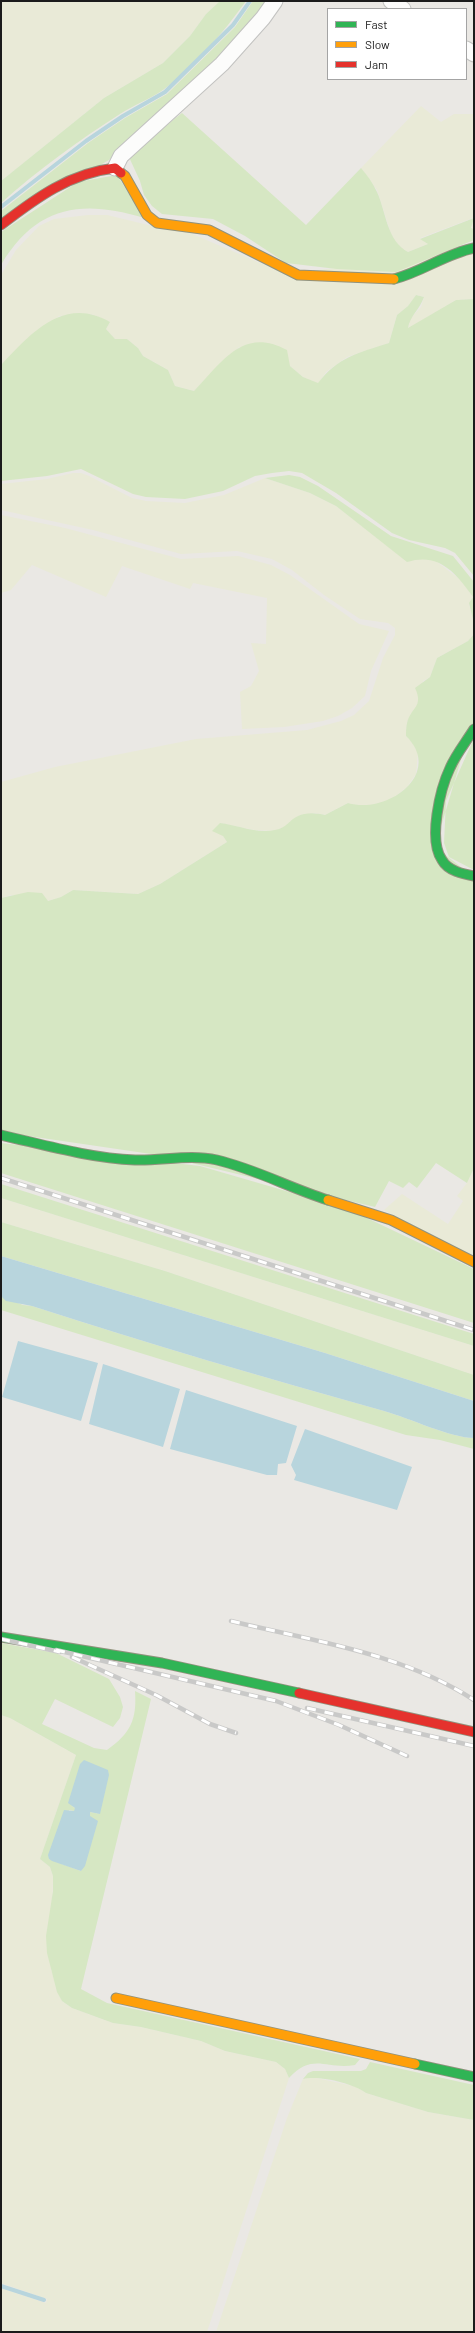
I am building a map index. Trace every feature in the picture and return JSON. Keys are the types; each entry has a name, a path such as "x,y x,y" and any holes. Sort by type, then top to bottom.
{"street":[{"path":"115,168 121,156 222,64 263,18 275,1"},
{"path":"391,1 401,8"},
{"path":"1,225 58,186 83,174 115,168 125,176 147,215 157,223 208,230 298,275 389,280 399,278 449,255 474,248"},
{"path":"474,730 450,768 444,784 437,839 440,860 452,870 474,876"},
{"path":"1,1135 106,1157 135,1160 170,1160 189,1157 215,1160 247,1169 311,1194 372,1211 422,1234 474,1262"},
{"path":"1,1637 162,1663 474,1732"},
{"path":"116,1998 474,2077"}],"green space":[{"path":"1,1 220,1 206,14 190,36 163,63 104,98 1,181"},
{"path":"220,1 246,1 218,37 186,71 163,90 120,114 89,134 44,167 1,203 1,181 104,98 163,63 190,36 206,14"},
{"path":"253,1 271,1 250,28 109,160 1,222 1,211 88,143 125,118 167,94 235,27"},
{"path":"421,106 441,122 454,114 474,114 474,229 471,228 473,218 420,238 428,244 408,252 400,248 391,234 377,190 361,168"},
{"path":"182,113 306,225 361,168 374,185 391,233 401,247 408,252 428,244 420,239 474,218 471,228 474,229 474,240 396,272 337,269 286,263 245,236 213,219 162,214 152,206 144,195 140,181 128,155"},
{"path":"117,175 144,218 121,212 100,209 80,209 62,212 45,219 29,230 15,245 1,265 1,232 78,182"},
{"path":"88,215 107,215 148,225 183,230 286,274 474,251 474,299 456,300 408,329 410,319 421,307 424,297 416,295 408,306 397,315 389,343 347,357 326,372 318,384 303,377 290,366 239,347 194,391 175,386 168,370 143,356 138,348 127,339 115,339 106,329 110,322 91,314 59,316 1,365 1,275 16,250 39,226 54,219"},
{"path":"416,295 424,297 408,328 456,300 474,299 474,576 455,553 445,548 409,540 392,533 336,493 302,473 289,471 255,476 223,491 185,499 146,497 133,494 81,469 47,476 1,481 1,365 24,341 49,322 63,316 78,313 93,315 110,322 106,329 115,339 127,339 138,348 143,356 168,370 175,386 194,391 224,359 234,351 246,345 258,342 272,344 287,350 290,366 303,377 318,383 333,367 349,357 389,343 397,315 408,306"},
{"path":"73,473 81,473 89,476 132,498 146,501 185,503 224,495 265,478 310,493 336,506 407,561 421,557 433,559 462,581 473,597 469,604 474,624 474,634 468,641 437,658 430,677 423,681 417,707 407,722 406,736 413,743 418,753 416,774 407,787 392,799 376,805 359,807 348,803 325,815 315,813 298,816 286,827 274,831 254,830 220,823 223,836 227,842 160,884 138,894 73,890 61,897 48,901 11,895 1,898 1,782 55,767 196,739 307,730 341,721 354,715 369,701 383,658 395,635 395,628 388,623 360,619 324,595 292,570 272,559 237,551 181,554 93,530 1,510 1,484 47,479"},
{"path":"289,475 300,477 318,486 391,536 453,556 474,582 474,624 469,603 473,597 460,580 446,567 437,562 428,560 407,562 336,506 310,493 265,478"},
{"path":"1,515 65,528 181,559 238,556 271,565 290,575 359,624 389,631 371,671 365,696 352,708 338,716 323,721 284,727 242,729 240,692 251,686 259,671 251,643 266,644 267,598 193,583 190,589 122,566 106,597 32,565 11,590 1,593"},
{"path":"474,634 474,727 468,736 435,847 474,877 474,1168 467,1183 436,1163 417,1188 409,1182 403,1188 389,1181 375,1207 158,1155 1,1132 1,898 28,892 42,893 48,901 61,897 73,890 138,894 160,884 227,842 223,836 212,831 220,823 261,831 275,830 282,828 295,818 304,814 312,813 325,815 348,803 364,805 379,803 394,797 406,788 415,777 419,764 416,750 406,736 409,718 416,707 418,699 415,688 430,677 437,658 468,641"},
{"path":"474,738 474,870 449,857 444,843 446,801"},
{"path":"1,1143 200,1166 348,1209 474,1269 474,1323 1,1173"},
{"path":"474,1168 474,1259 384,1210 402,1194 448,1224 463,1201 457,1196 467,1183"},
{"path":"1,1184 474,1334 474,1346 1,1198"},
{"path":"1,1198 474,1346 474,1375 165,1271 1,1222"},
{"path":"1,1222 165,1271 474,1375 474,1401 325,1353 1,1256"},
{"path":"1,1296 23,1305 32,1306 120,1334 394,1414 454,1435 474,1438 474,1449 440,1440 406,1435 1,1310"},
{"path":"1,1643 56,1653 109,1679 120,1697 123,1707 120,1718 113,1727 55,1699 42,1724 94,1748 107,1750 122,1738 131,1725 135,1710 135,1691 151,1699 81,1989 107,2003 360,2059 355,2065 345,2066 313,2064 298,2070 289,2078 285,2069 276,2062 225,2051 201,2041 141,2027 113,2023 72,2008 62,2001 57,1992 47,1953 46,1936 53,1891 53,1876 50,1867 40,1859 76,1755 10,1718 1,1715","holes":["70,1806 100,1814 90,1812 81,1871 49,1859 69,1810 74,1811 76,1808"]},
{"path":"1,1715 10,1718 76,1755 40,1859 50,1867 53,1876 51,1969 62,2001 72,2008 113,2023 141,2027 201,2041 225,2051 276,2062 285,2069 289,2078 207,2332 1,2332 1,2288 46,2303 47,2299 1,2283"},
{"path":"370,2062 474,2085 474,2120 428,2112 366,2093 344,2083 317,2078 303,2079 308,2073 313,2071 361,2071 366,2069"},
{"path":"312,2077 358,2087 366,2093 428,2112 474,2120 474,2332 216,2332 287,2118 303,2079"}],"water":[{"path":"1,1256 325,1353 474,1401 474,1438 454,1435 384,1411 120,1334 32,1306 6,1301 1,1296"},
{"path":"18,1341 98,1363 81,1421 2,1397"},
{"path":"103,1364 180,1389 163,1447 89,1424"},
{"path":"186,1390 297,1426 286,1463 278,1464 277,1475 267,1475 170,1449"},
{"path":"305,1429 412,1467 397,1510 294,1480 296,1475 291,1465"},
{"path":"84,1760 108,1770 109,1775 100,1814 90,1812 90,1816 98,1821 85,1866 81,1871 52,1861 49,1859 48,1855 64,1810 74,1811 75,1808 68,1803 80,1764"}],"waterway":[{"path":"1,207 86,141 123,116 165,92 233,25 250,1"},
{"path":"1,2286 44,2300"}],"railway":[{"path":"1,1178 474,1330"},
{"path":"231,1621 325,1642 387,1660 446,1684 474,1700"},
{"path":"1,1639 60,1652"},
{"path":"56,1650 276,1701 339,1725 407,1756"},
{"path":"72,1657 156,1695 210,1724 236,1733"},
{"path":"307,1708 474,1746"}],"traffic: fast":[{"path":"394,279 414,272 453,254 474,248"},
{"path":"474,729 455,758 446,777 439,801 436,828 438,851 445,864 456,871 474,876"},
{"path":"1,1135 101,1157 118,1159 145,1160 207,1158 245,1168 328,1200"},
{"path":"1,1637 162,1663 299,1693"},
{"path":"415,2064 474,2077"}],"traffic: slow":[{"path":"121,173 125,176 147,215 157,223 209,230 298,275 394,279"},
{"path":"328,1200 391,1220 474,1262"},
{"path":"116,1998 415,2064"}],"traffic: jam":[{"path":"1,225 27,205 68,181 83,175 115,168 121,173"},
{"path":"299,1693 474,1732"}]}
